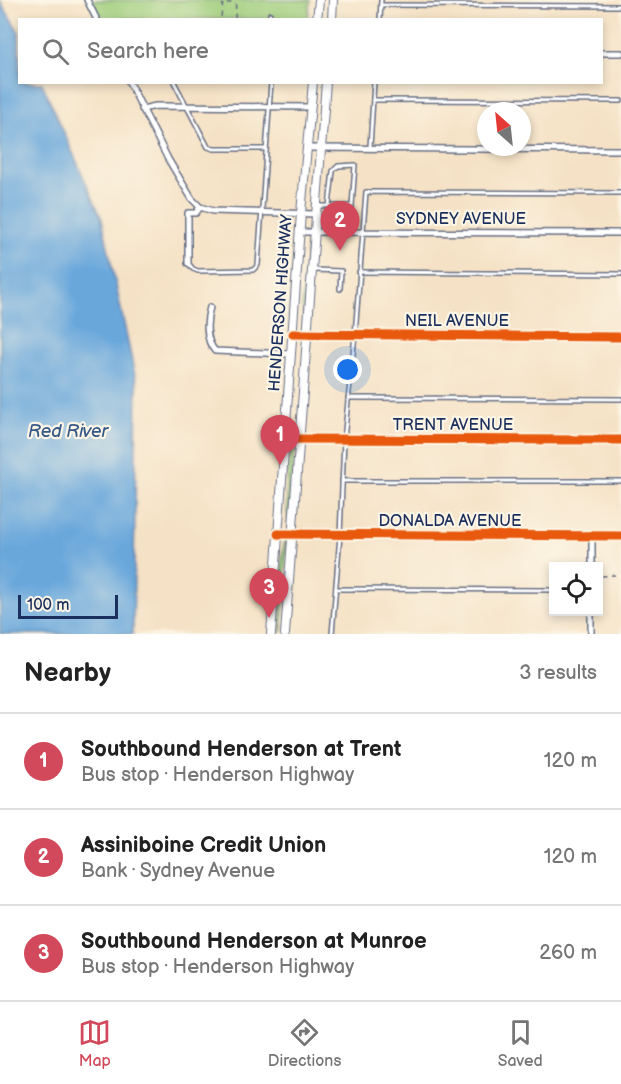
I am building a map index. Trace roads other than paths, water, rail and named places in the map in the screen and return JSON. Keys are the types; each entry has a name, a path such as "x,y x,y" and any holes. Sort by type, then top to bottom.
{"main road":[{"path":"317,18 319,0"},
{"path":"332,18 333,0"},
{"name":"HENDERSON HIGHWAY","path":"271,634 301,213 313,84"},
{"name":"HENDERSON HIGHWAY","path":"285,634 326,84"},
{"path":"291,354 306,355"}],"street":[{"path":"87,0 96,18"},
{"path":"603,53 621,53"},
{"path":"130,84 168,159 192,199 200,207 213,211 316,213"},
{"path":"142,109 156,106 311,107"},
{"path":"307,148 621,150"},
{"path":"188,263 188,213 196,213 200,207"},
{"name":"SYDNEY AVENUE","path":"300,232 621,233"},
{"path":"210,307 208,335 210,345 215,351 291,354"},
{"name":"NEIL AVENUE","path":"292,334 621,337"},
{"name":"TRENT AVENUE","path":"286,439 621,440"},
{"name":"DONALDA AVENUE","path":"278,534 621,536"},
{"path":"592,536 592,562"},
{"path":"591,616 591,634"}],"lane":[{"path":"380,18 381,0"},
{"path":"381,5 621,6"},
{"path":"175,84 208,147 266,149"},
{"path":"188,263 198,271 253,270 258,265 271,84"},
{"path":"370,149 374,84"},
{"path":"373,100 621,101"},
{"path":"316,213 329,206 352,206 355,165 338,166 333,171 329,206"},
{"path":"332,634 340,535 344,439 366,192 621,193"},
{"path":"316,213 336,219"},
{"path":"312,270 341,272 340,289"},
{"path":"359,272 621,274"},
{"path":"348,398 621,399"},
{"path":"342,481 621,482"},
{"path":"336,589 549,590"}],"water":[{"name":"Red River","path":"0,1 18,30 18,84 42,84 102,219 137,385 133,634 0,634"}],"place":[{"name":"Assiniboine Credit Union","path":"340,251"},
{"name":"Southbound Henderson at Trent","path":"280,465"},
{"name":"Southbound Henderson at Munroe","path":"269,618"}]}
